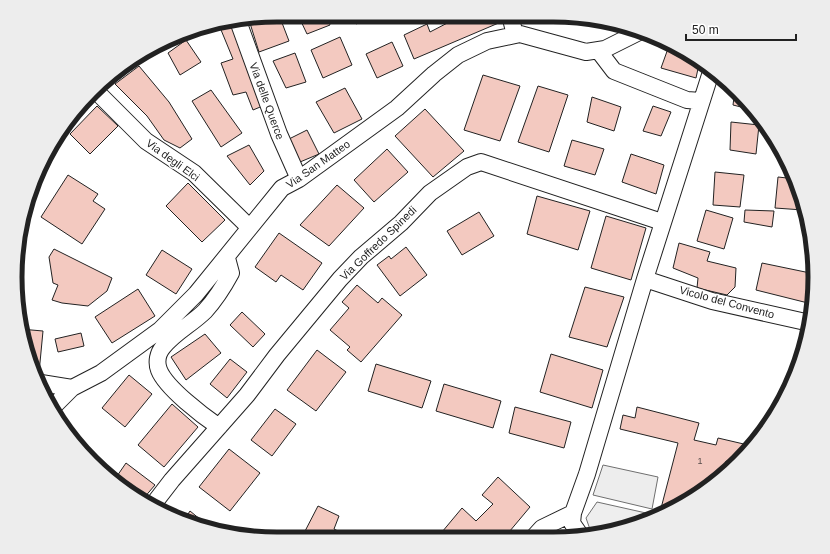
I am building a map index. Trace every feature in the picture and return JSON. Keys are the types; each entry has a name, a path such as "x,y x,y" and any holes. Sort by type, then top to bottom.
{"street":[{"path":"512,22 515,35"},
{"name":"Via delle Querce","path":"239,25 279,134 299,179"},
{"name":"Via San Matteo","path":"56,404 72,388 101,373 160,330 191,300 227,258 249,227 282,188 299,179 397,108 434,74 458,55 487,41 520,34 586,52 606,49 632,35"},
{"path":"598,50 614,71 687,100 700,103"},
{"path":"577,531 572,523 572,513 587,474 662,222 710,76"},
{"name":"Via degli Elci","path":"100,94 146,141 194,173 249,227"},
{"name":"Via Goffredo Spinedi","path":"155,501 172,480 219,427 340,279 361,257 401,223 430,193 467,167 481,162 662,222"},
{"path":"219,427 196,410 164,378 158,363 159,354 163,347 176,334 205,311 226,283 231,273 227,258"},
{"name":"Vicolo del Convento","path":"645,279 712,300 804,322"},
{"path":"45,384 72,388"},
{"path":"538,532 542,528 572,513"}],"shaded area":[{"path":"603,465 658,477 652,509 593,495"},
{"path":"597,502 648,514 619,523 590,529 586,518"}],"building":[{"path":"282,22 289,41 259,52 250,24"},
{"path":"301,22 329,22 330,25 307,34"},
{"path":"449,22 501,22 414,59 404,35 427,24 430,32"},
{"path":"236,25 265,105 253,110 246,92 233,95 221,63 233,59 220,29"},
{"path":"340,37 352,65 323,78 311,50"},
{"path":"186,40 201,62 180,75 168,53"},
{"path":"392,42 403,66 377,78 366,54"},
{"path":"668,49 698,68 696,78 661,68"},
{"path":"295,53 306,82 286,88 273,61"},
{"path":"139,66 169,102 192,139 180,148 164,140 147,116 115,84"},
{"path":"483,75 520,86 500,141 464,130"},
{"path":"538,86 568,95 549,152 518,142"},
{"path":"345,88 362,119 334,133 316,102"},
{"path":"211,90 242,133 221,147 192,101"},
{"path":"592,97 621,107 614,131 587,122"},
{"path":"734,98 744,108 733,105"},
{"path":"97,106 118,126 90,154 70,134"},
{"path":"653,106 671,112 661,136 643,131"},
{"path":"425,109 464,151 433,177 395,136"},
{"path":"731,122 757,125 759,127 756,154 730,150"},
{"path":"307,130 319,154 300,162 289,139"},
{"path":"572,140 604,149 595,175 564,166"},
{"path":"249,145 264,171 250,185 227,156"},
{"path":"387,149 408,172 374,202 354,180"},
{"path":"631,154 664,165 656,194 622,182"},
{"path":"715,172 744,175 740,207 713,205"},
{"path":"68,175 98,194 93,201 105,209 82,244 41,217"},
{"path":"778,177 789,178 799,210 775,208"},
{"path":"188,183 225,220 202,242 166,206"},
{"path":"337,185 364,208 329,246 300,225"},
{"path":"537,196 590,211 578,250 527,234"},
{"path":"706,210 733,218 724,249 697,241"},
{"path":"745,210 774,211 772,227 744,222"},
{"path":"479,212 494,236 462,255 447,231"},
{"path":"606,216 646,228 631,280 591,268"},
{"path":"279,233 322,263 303,290 281,275 276,282 255,267"},
{"path":"679,243 710,252 707,261 736,268 735,287 727,295 697,288 698,278 673,268"},
{"path":"406,247 427,275 400,296 377,265 389,256 391,259"},
{"path":"54,249 112,278 107,291 88,306 62,303 52,300 58,285 53,283 49,257"},
{"path":"162,250 192,269 176,294 146,275"},
{"path":"762,263 808,272 806,303 756,290"},
{"path":"357,285 378,303 382,298 402,315 361,362 347,350 350,347 330,330 349,308 342,302"},
{"path":"585,287 624,297 607,347 569,337"},
{"path":"138,289 155,316 112,343 95,317"},
{"path":"242,312 265,334 253,347 230,325"},
{"path":"28,330 43,331 39,370"},
{"path":"81,333 84,346 58,352 55,339"},
{"path":"205,334 221,353 186,380 171,357"},
{"path":"317,350 346,372 316,411 287,390"},
{"path":"551,354 603,370 592,408 540,392"},
{"path":"230,359 247,372 227,398 210,384"},
{"path":"376,364 431,381 422,408 368,391"},
{"path":"129,375 152,394 125,427 102,408"},
{"path":"444,384 501,401 493,428 436,411"},
{"path":"172,404 198,427 164,467 138,445"},
{"path":"515,407 571,422 564,448 509,433"},
{"path":"637,407 699,423 694,440 716,445 718,438 745,444 728,462 726,461 725,465 721,469 695,489 661,508 678,443 620,429 623,415 635,418"},
{"path":"275,409 296,424 272,456 251,440"},
{"path":"229,449 260,473 230,511 199,487"},
{"path":"126,463 155,485 146,496 117,475"},
{"path":"498,477 530,507 509,532 442,532 462,508 476,521 493,504 482,495"},
{"path":"318,506 339,516 334,529 340,532 305,532"},
{"path":"190,511 201,520 195,518 187,516"}]}
